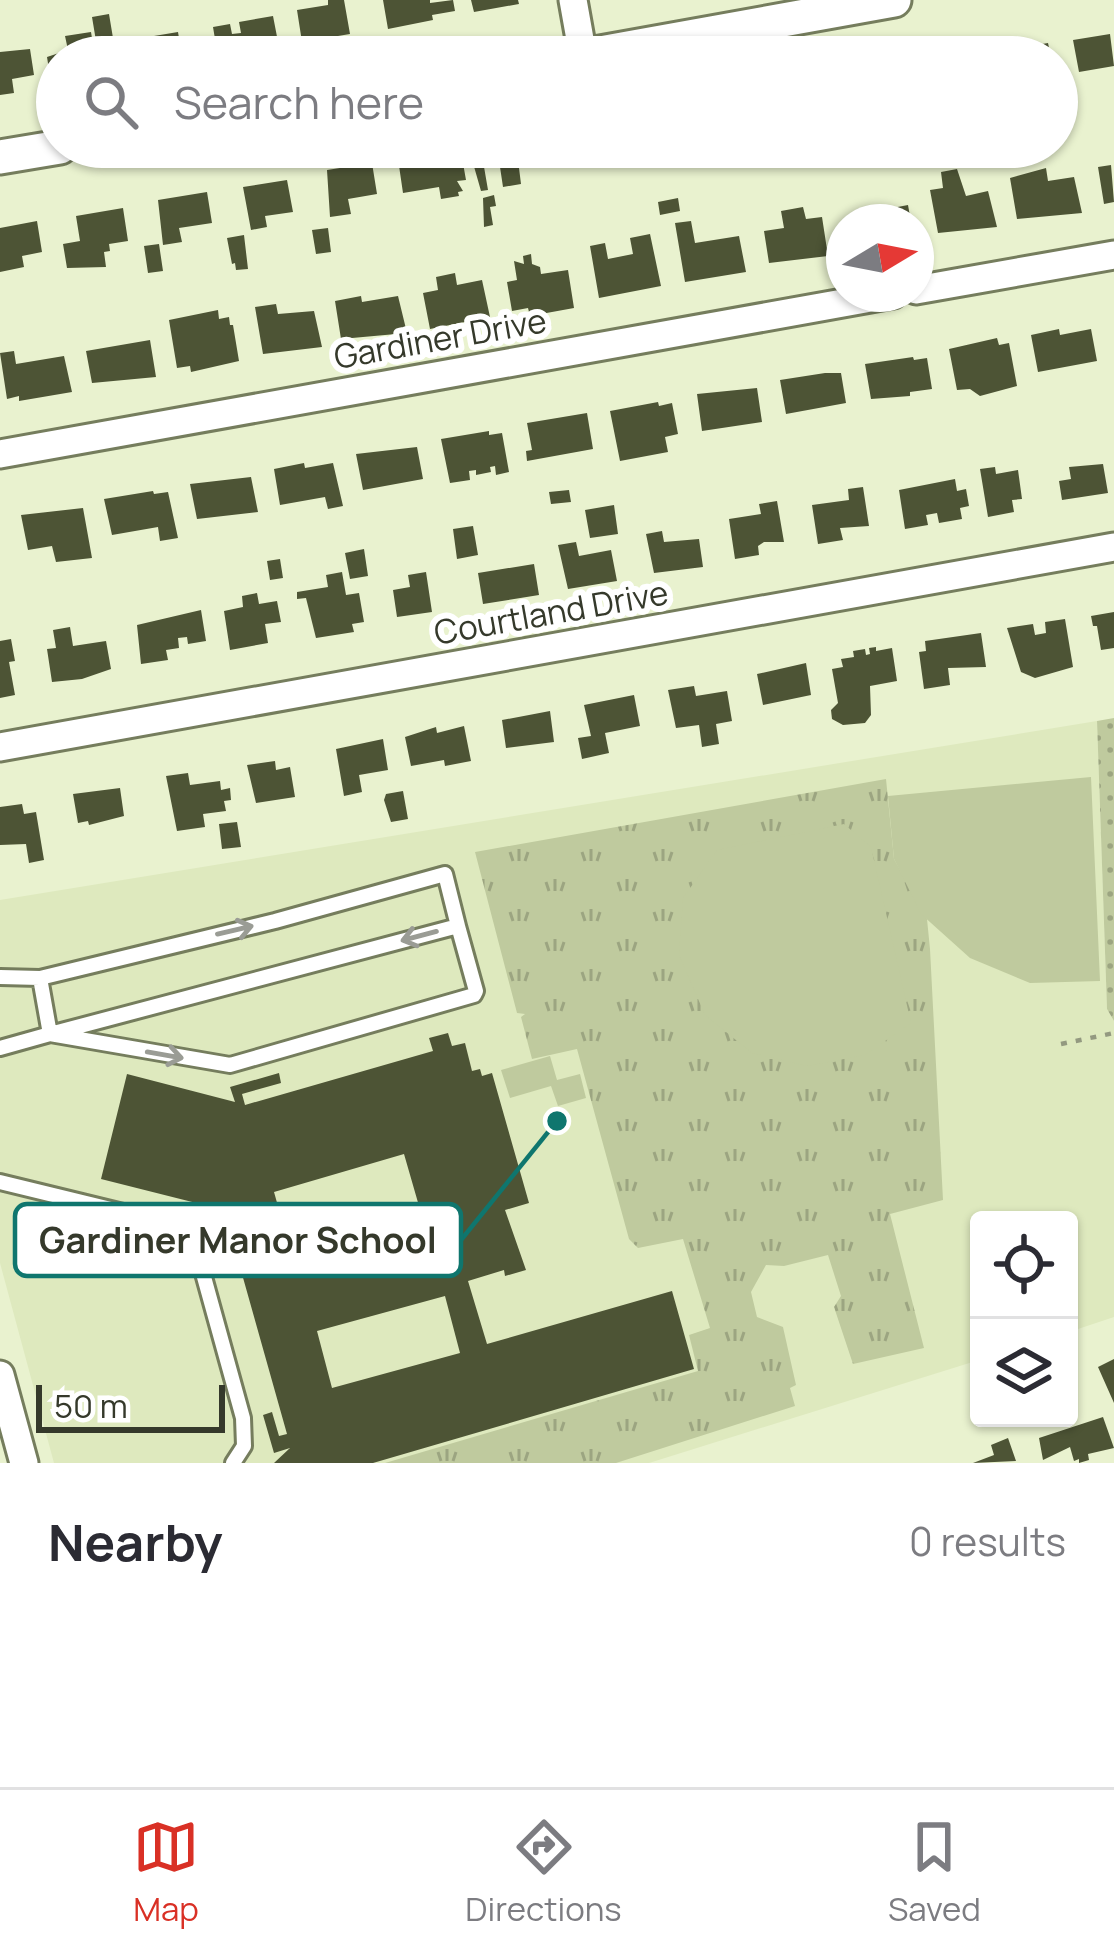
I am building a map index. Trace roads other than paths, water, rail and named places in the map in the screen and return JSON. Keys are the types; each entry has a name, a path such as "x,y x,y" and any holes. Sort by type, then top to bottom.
{"street":[{"path":"573,0 578,36"},
{"path":"696,36 894,0"},
{"path":"0,158 36,151"},
{"path":"934,287 1114,254"},
{"name":"Gardiner Drive","path":"0,454 826,306"},
{"name":"Courtland Drive","path":"0,747 1114,547"},
{"path":"0,1375 24,1463"}],"lane":[{"path":"0,976 40,978 445,874 476,991 230,1065 50,1034"},
{"path":"0,1048 458,926"},
{"path":"40,978 50,1034"},
{"path":"0,1182 156,1220 196,1248 243,1418 244,1446 233,1463"}],"place":[{"name":"Gardiner Manor School","path":"557,1121"}]}
